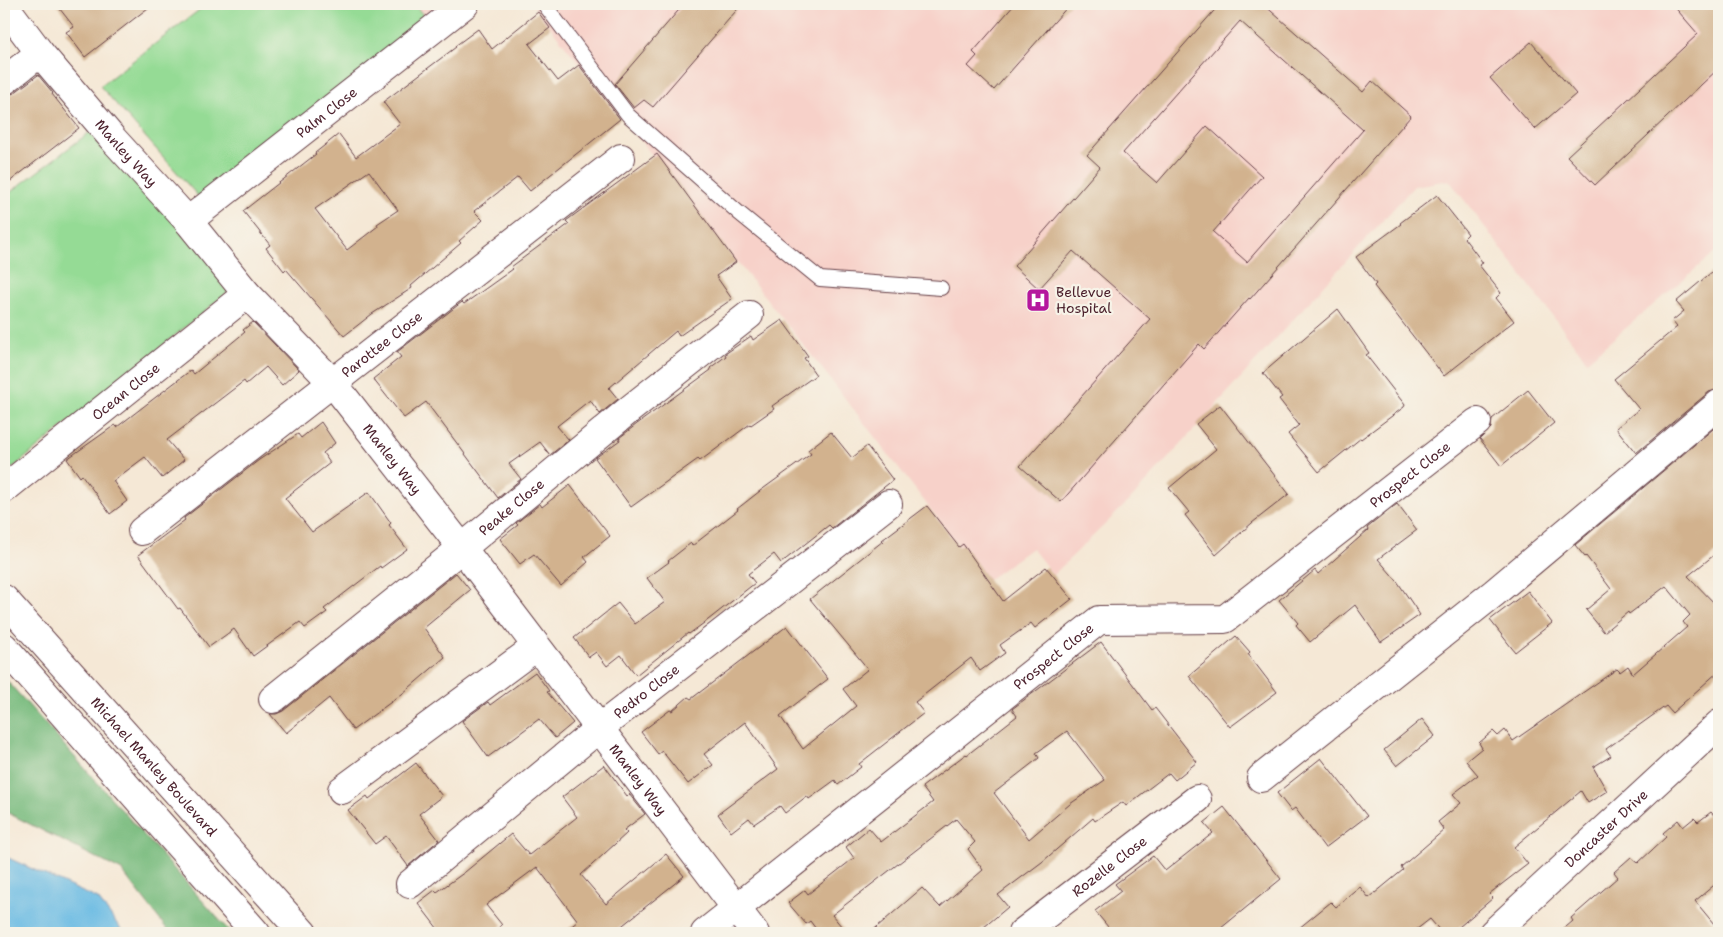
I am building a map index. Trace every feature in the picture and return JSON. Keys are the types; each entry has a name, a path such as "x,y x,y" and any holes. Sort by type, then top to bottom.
{"main road":[{"name":"Palm Close","path":"188,221 465,4"},
{"name":"Manley Way","path":"8,6 40,53 113,139 188,221 247,294 332,383 462,548 755,933"},
{"path":"4,80 40,53"},
{"name":"Parottee Close","path":"142,531 622,158"},
{"name":"Ocean Close","path":"4,489 247,294"},
{"name":"Peake Close","path":"273,699 749,315"},
{"path":"1261,778 1494,594 1719,404"},
{"name":"Prospect Close","path":"705,933 1099,620 1225,619 1477,422"},
{"name":"Pedro Close","path":"410,884 598,728 888,504"},
{"name":"Michael Manley Boulevard","path":"4,599 304,933"},
{"path":"4,647 256,933"},
{"path":"342,790 536,647"},
{"name":"Doncaster Drive","path":"1493,933 1719,724"},
{"name":"Rozelle Close","path":"1022,933 1197,799"}],"lane":[{"path":"544,4 628,115 739,213 820,278 941,288"}],"shaded area":[{"path":"414,4 463,4 433,27"},
{"name":"Bellevue Hospital","path":"532,4 1719,4 1719,249 1587,361 1449,180 1414,186 1133,497 1053,575 1032,548 986,581 824,371"}],"green space":[{"path":"207,4 414,4 433,27 206,205 100,86"},
{"path":"90,132 225,275 228,292 4,475 4,197"},
{"path":"4,677 231,933 170,933 122,871 4,811"}],"water":[{"path":"4,856 98,899 124,933 4,933"}],"building":[{"path":"56,4 153,4 85,57 66,32 74,27"},
{"path":"684,4 742,4 653,107 644,100 634,108 615,84"},
{"path":"1015,4 1070,4 994,90 968,66 977,56 973,52"},
{"path":"1220,4 1263,4 1363,92 1372,81 1411,116 1204,349 1199,344 1061,502 1020,466 1150,319 1073,251 1039,289 1014,266 1100,167 1087,155","holes":["1240,21 1363,130 1247,262 1213,232 1262,176 1207,126 1157,183 1123,153"]},
{"path":"1672,4 1719,4 1719,68 1595,185 1567,156 1698,34"},
{"path":"538,12 550,28 529,44 558,81 579,65 620,119 530,191 518,177 474,211 483,220 459,241 461,243 411,286 412,288 372,314 344,336 286,269 284,271 266,248 270,245 243,211 339,134 356,157 400,124 383,102 478,29 492,49","holes":["369,171 398,210 377,224 378,226 347,250 315,209"]},
{"path":"1531,42 1576,94 1535,129 1490,78"},
{"path":"38,75 79,128 4,186 4,97 14,93"},
{"path":"657,154 736,262 716,276 732,299 679,336 676,331 609,388 618,399 600,414 590,400 557,426 569,440 550,455 540,442 509,464 521,479 498,498 426,402 404,418 373,379 401,357 397,352 462,302 464,304 513,269 511,267 569,224 566,221"},
{"path":"1437,195 1468,234 1464,238 1483,263 1479,265 1501,293 1496,298 1514,321 1444,376 1374,286 1376,284 1356,257"},
{"path":"1719,266 1719,389 1709,392 1636,453 1616,428 1639,409 1614,379 1677,327 1672,321 1684,311 1676,302"},
{"path":"1338,309 1369,353 1366,355 1405,405 1319,472 1288,434 1299,425 1279,399 1282,397 1263,373"},
{"path":"782,320 808,356 804,358 816,375 772,406 774,409 750,424 700,461 698,459 631,507 595,458 620,440 619,438 637,424 711,370 710,368 726,356 725,354 751,336 753,340"},
{"path":"253,322 299,370 282,385 266,367 246,384 244,381 167,440 184,460 162,478 145,457 113,481 127,501 110,514 82,475 80,477 67,459 115,425 117,427 191,370 194,374 245,332 243,330"},
{"path":"1528,390 1554,423 1501,466 1480,439 1491,428 1492,419"},
{"path":"1220,405 1289,494 1216,555 1185,515 1189,512 1169,488 1216,449 1196,424"},
{"path":"321,422 335,443 323,453 330,463 285,498 312,532 369,492 391,523 389,525 407,549 381,568 380,566 324,609 327,612 305,628 300,622 253,656 234,629 209,647 138,555 259,460 298,434 301,438"},
{"path":"1719,424 1719,551 1688,576 1719,608 1719,671 1672,713 1666,706 1606,749 1611,756 1593,767 1607,791 1588,803 1581,791 1514,847 1528,864 1489,894 1493,898 1452,933 1442,933 1430,919 1412,933 1293,933 1331,902 1336,907 1360,887 1369,898 1403,870 1401,867 1444,830 1438,822 1461,803 1453,794 1478,775 1466,761 1482,748 1479,743 1493,731 1498,736 1505,730 1513,741 1617,669 1620,672 1628,666 1633,674 1687,627 1683,622 1690,615 1666,586 1629,614 1628,612 1604,632 1586,610 1611,589 1586,556 1575,545"},
{"path":"831,432 852,458 867,446 893,480 832,528 829,525 781,563 774,554 748,574 755,583 636,675 621,655 607,666 596,652 589,657 574,638 618,603 635,624 665,602 647,578 691,543 692,546 760,491 811,454 808,450"},
{"path":"570,485 610,536 584,557 588,562 561,586 534,554 520,564 500,539 518,525 516,523 540,504 542,507"},
{"path":"1397,504 1417,530 1378,559 1397,581 1420,615 1381,642 1355,605 1310,642 1296,625 1298,623 1279,600 1315,570 1318,574 1368,530 1367,528"},
{"path":"927,506 959,547 963,544 1003,601 1046,567 1072,599 1035,628 1031,623 1000,645 1005,653 980,671 971,658 915,702 924,713 859,764 861,767 838,785 835,780 809,799 807,796 785,813 780,806 754,824 749,818 731,832 718,814 778,769 745,722 704,754 713,765 688,784 662,751 658,754 641,732 670,710 672,711 688,697 691,699 787,626 828,679 780,716 803,749 856,706 843,689 868,669 810,599"},
{"path":"456,573 470,590 424,628 445,657 402,694 353,730 329,698 286,733 270,714 283,711"},
{"path":"1528,591 1552,623 1515,652 1490,620"},
{"path":"1236,636 1250,652 1248,654 1277,692 1230,727 1189,676"},
{"path":"1101,642 1152,710 1155,708 1197,762 1175,780 1169,773 1126,806 1123,802 1095,821 1093,818 1042,862 998,895 1008,907 977,933 870,933 922,888 940,907 983,870 968,849 975,842 956,819 832,915 847,933 819,933 810,921 806,924 788,903 805,890 808,894 854,858 846,847 869,828 881,842 933,802 922,787 1017,716 1012,709","holes":["1067,731 1105,780 1070,804 1029,839 994,793 1039,758 1036,753"]},
{"path":"535,672 549,691 547,692 573,723 555,738 539,719 488,757 462,721 488,702 490,705"},
{"path":"1422,719 1435,736 1397,766 1384,750"},
{"path":"1321,758 1367,816 1325,848 1295,808 1291,811 1277,793"},
{"path":"416,763 442,796 419,814 439,840 408,866 386,836 375,844 348,810 367,796 369,799"},
{"path":"604,765 627,796 629,794 645,814 624,830 627,833 581,875 606,904 666,854 684,876 613,933 563,933 578,921 537,867 486,905 502,925 492,933 441,933 418,903 465,872 511,834 529,855 577,817 562,797"},
{"path":"1224,807 1281,879 1215,933 1113,933 1095,911 1121,891 1115,884 1153,856 1165,871 1213,833 1204,823"},
{"path":"1711,812 1719,821 1719,881 1695,901 1719,930 1719,933 1559,933 1573,921 1571,918 1618,877 1614,872 1631,857 1638,863 1666,837 1663,833 1678,820 1683,827 1694,818 1698,822"}],"place":[{"name":"Bellevue Hospital","path":"1038,300"}]}
